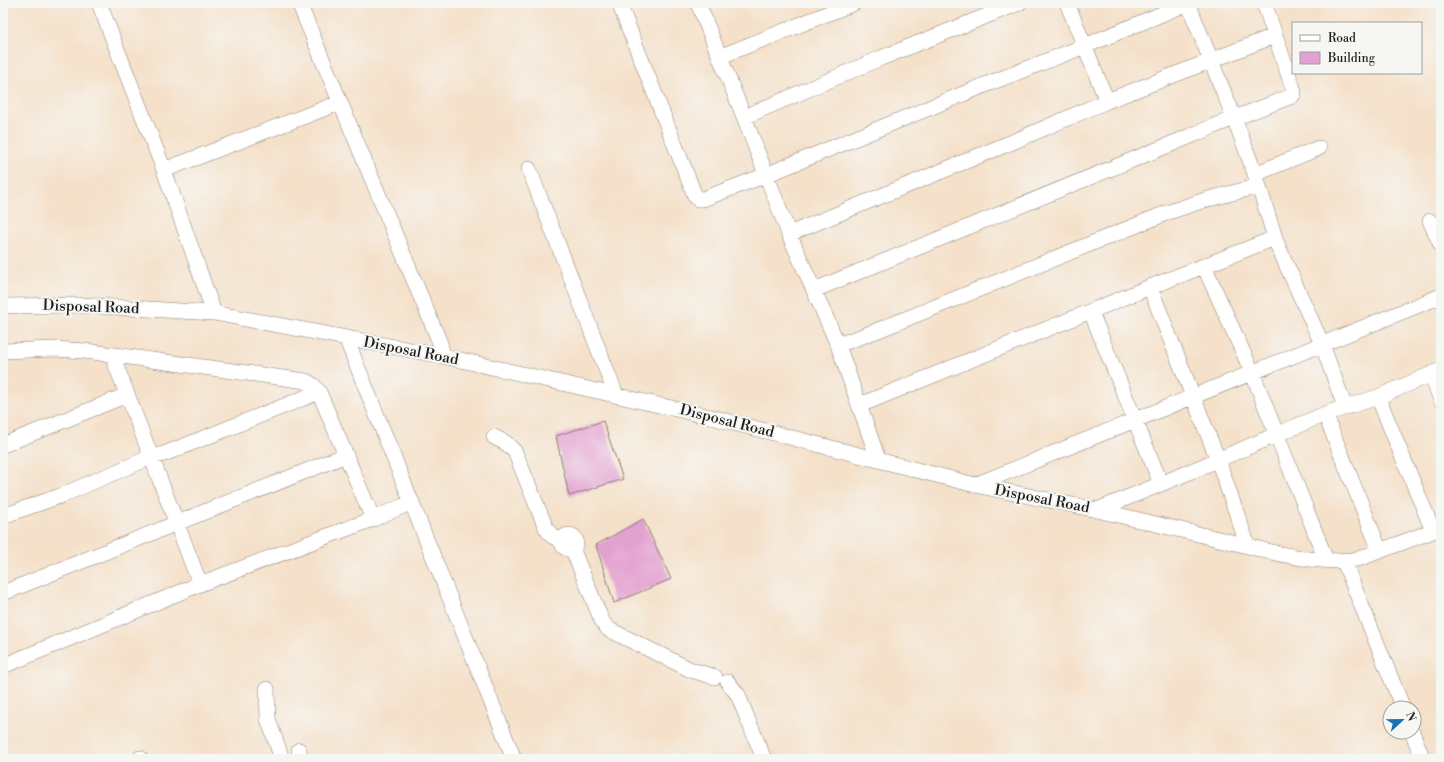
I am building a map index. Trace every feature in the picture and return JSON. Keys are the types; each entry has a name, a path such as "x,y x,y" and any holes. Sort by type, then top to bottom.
{"street":[{"path":"99,3 164,170 214,313"},
{"path":"299,3 339,103 440,343 443,356"},
{"path":"619,3 695,196 698,199 703,199 766,175 1188,3 1235,119 1257,180 1275,238 1322,344 1345,407"},
{"path":"698,3 789,234 838,345 878,459"},
{"path":"719,57 854,3"},
{"path":"744,117 881,58 1019,3"},
{"path":"1067,3 1107,101"},
{"path":"814,290 1214,126 1292,96 1294,93 1264,3"},
{"path":"789,234 1010,143 1107,101 1274,36"},
{"path":"164,170 339,103"},
{"path":"838,345 1169,212 1257,180 1319,148"},
{"path":"529,169 616,395"},
{"path":"1430,221 1441,245"},
{"path":"860,405 1150,287 1275,238"},
{"path":"1204,266 1252,372 1326,560"},
{"path":"1150,287 1218,460 1248,546"},
{"path":"975,485 1441,296"},
{"name":"Disposal Road","path":"3,306 81,305 214,313 443,356 711,417 975,485 1097,510 1272,553 1344,562 1358,559 1437,529"},
{"path":"1091,312 1161,484"},
{"path":"346,338 514,759"},
{"path":"3,351 54,349 85,351 306,381 313,385 319,392 373,519"},
{"path":"112,355 200,584"},
{"path":"1097,510 1325,414 1378,397 1436,372 1441,400"},
{"path":"3,516 60,496 151,457 164,454 319,392"},
{"path":"3,445 127,395"},
{"path":"1378,397 1437,529"},
{"path":"1325,414 1380,551"},
{"path":"494,437 506,443 515,452 546,528 552,536 567,544 602,621 608,629 690,670 722,679 738,695 764,759"},
{"path":"3,593 346,455"},
{"path":"3,666 200,584 373,519 412,502"},
{"path":"1344,562 1400,700"},
{"path":"267,689 268,719 282,759"},
{"path":"1415,740 1423,759"}],"building":[{"path":"603,421 623,479 569,496 556,436"},
{"path":"643,519 671,579 614,603 596,545"}]}
